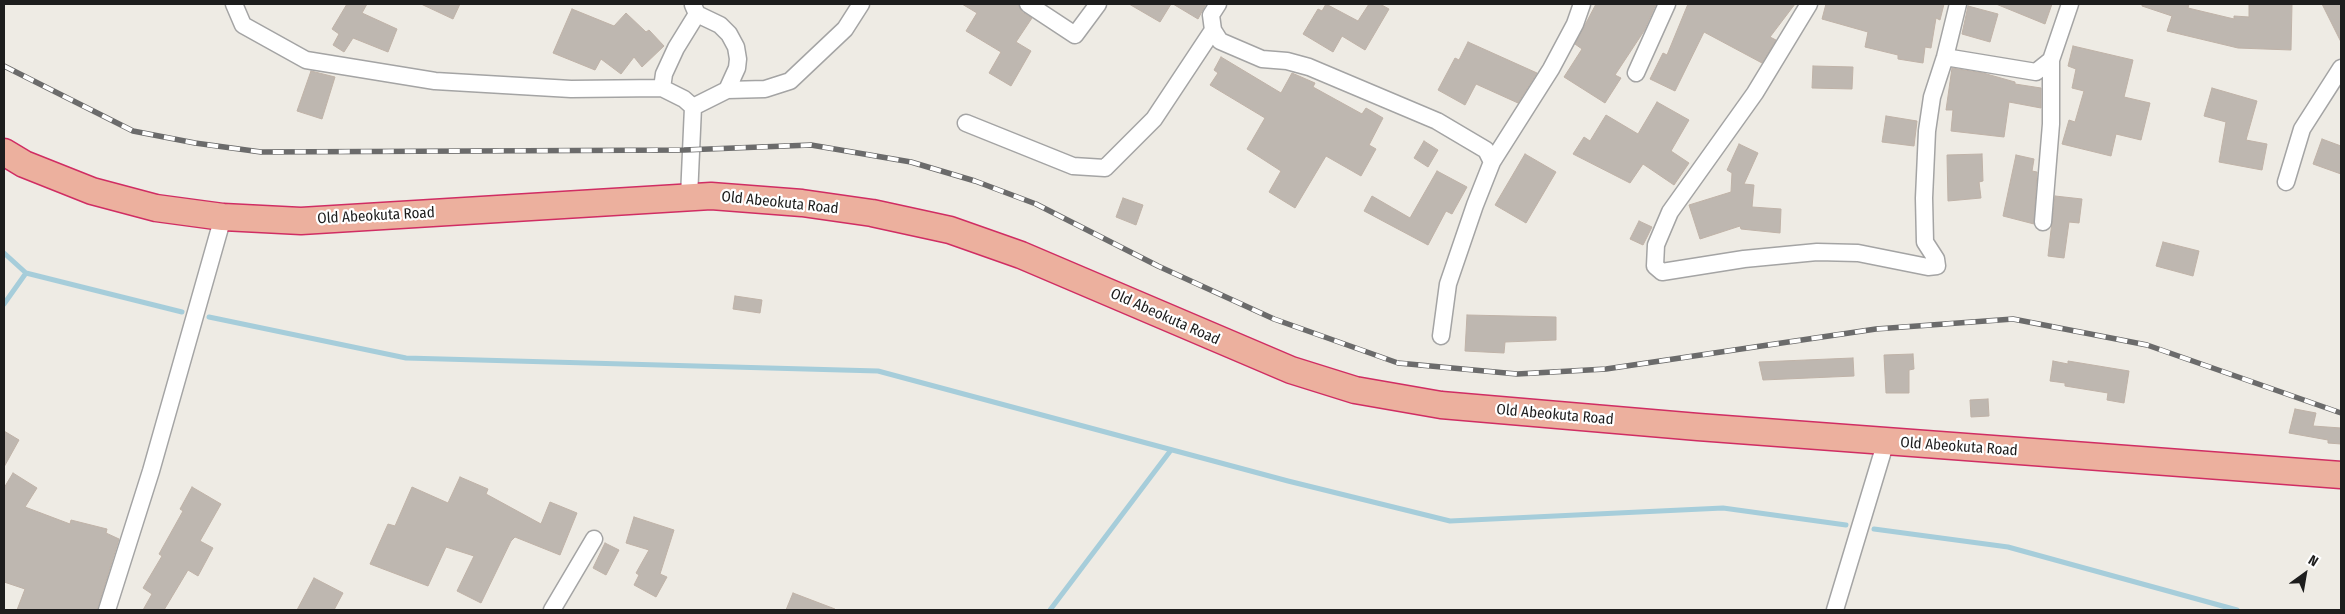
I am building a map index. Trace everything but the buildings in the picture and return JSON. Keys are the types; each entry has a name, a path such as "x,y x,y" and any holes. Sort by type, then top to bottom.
{"highway":[{"name":"Old Abeokuta Road","path":"4,152 24,164 92,191 156,208 223,218 301,221 711,196 802,203 872,213 950,230 1021,256 1291,370 1355,390 1441,405 1886,442 2341,475"}],"street":[{"path":"234,4 243,25 306,60 436,81 571,89 662,88 684,99 693,107"},
{"path":"693,107 727,90 765,89 790,81 845,29 861,4"},
{"path":"1028,4 1075,35 1098,4"},
{"path":"1218,4 1211,15 1213,30 1220,41 1262,59 1287,60 1309,67 1437,121 1489,156"},
{"path":"1441,336 1448,284 1489,156 1505,142 1555,62 1575,24 1582,4"},
{"path":"1636,73 1667,4"},
{"path":"1809,4 1756,93 1670,212 1656,245 1655,266 1662,272 1718,262 1817,252 1858,253 1928,267 1937,266 1936,259 1925,242 1924,198 1930,114 1932,97 1946,57 1958,4"},
{"path":"2043,222 2051,124 2051,60 2070,4"},
{"path":"662,88 664,74 695,9 720,25 729,34 736,47 737,68 727,90"},
{"path":"966,123 1073,166 1105,168 1154,119 1213,30"},
{"path":"1946,57 2036,72 2051,60"},
{"path":"2286,182 2302,129 2341,68"},
{"path":"689,198 693,107"},
{"path":"107,610 151,471 223,218"},
{"path":"1835,610 1886,442"},
{"path":"552,610 594,539"}],"waterway":[{"path":"4,253 26,273 182,312"},
{"path":"4,304 26,273"},
{"path":"209,317 406,358 878,371 1288,481 1450,521 1723,508 1846,525"},
{"path":"1050,610 1171,450"},
{"path":"1874,529 2008,547 2237,610"}],"railway":[{"path":"4,66 133,131 195,143 261,152 684,150 811,145 911,162 975,181 1036,204 1158,266 1274,319 1398,363 1517,374 1606,369 1876,329 2013,319 2147,345 2341,413"}]}
